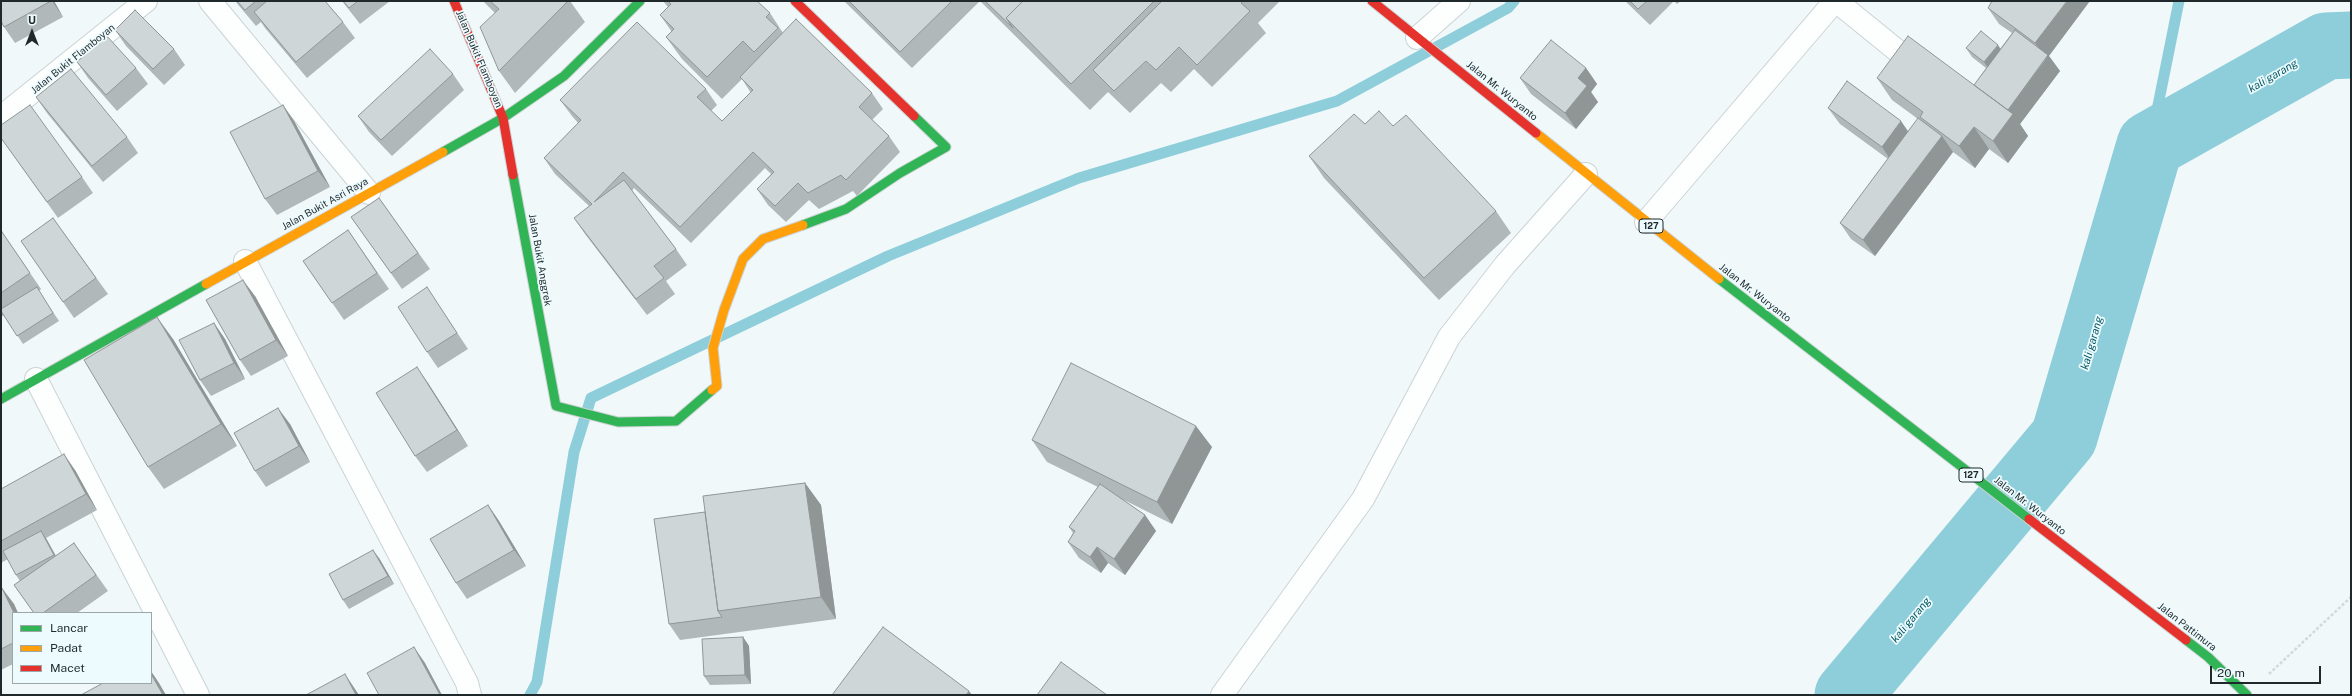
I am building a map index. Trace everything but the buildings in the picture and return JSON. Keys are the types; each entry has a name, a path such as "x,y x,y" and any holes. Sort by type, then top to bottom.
{"street":[{"name":"Jalan Bukit Flamboyan","path":"1,117 146,1"},
{"path":"210,1 369,193"},
{"name":"Jalan Bukit Flamboyan","path":"454,1 503,118"},
{"name":"Jalan Bukit Asri Raya","path":"1,399 245,261 503,118 564,76 640,1"},
{"name":"Jalan Bukit Anggrek","path":"503,118 556,406 618,422 676,421 717,386 713,348 724,310 743,259 763,239 846,209 900,173 946,147 795,1"},
{"name":"Jalan Mr. Wuryanto","path":"1372,1 1646,222 2128,596"},
{"path":"1417,38 1459,1"},
{"path":"1646,222 1835,1 1905,57"},
{"path":"1222,695 1363,499 1449,337 1505,265 1586,174"},
{"path":"245,261 467,683 470,695"},
{"path":"36,379 198,695"},
{"name":"Jalan Pattimura","path":"2128,596 2208,657 2247,695"}],"path":[{"path":"2247,695 2351,596"}],"waterway":[{"path":"530,695 537,682 574,452 591,398 888,256 1079,178 1337,101 1508,8 1514,1"},
{"path":"2150,145 2179,1"},
{"name":"kali garang","path":"1848,695 2064,437 2150,145 2326,46 2351,45"}],"traffic: fast":[{"path":"443,152 503,118 564,76 640,1"},
{"path":"803,225 846,209 900,173 946,147 914,116"},
{"path":"513,175 556,406 618,422 676,421 712,390"},
{"path":"1719,279 2029,519"},
{"path":"1,399 206,284"},
{"path":"2186,640 2208,657 2247,695"}],"traffic: slow":[{"path":"1536,133 1719,279"},
{"path":"206,284 443,152"},
{"path":"712,390 717,386 713,348 724,310 743,259 763,239 803,225"}],"traffic: jam":[{"path":"454,1 503,118 513,175"},
{"path":"795,1 914,116"},
{"path":"1372,1 1536,133"},
{"path":"2029,519 2186,640"}]}
